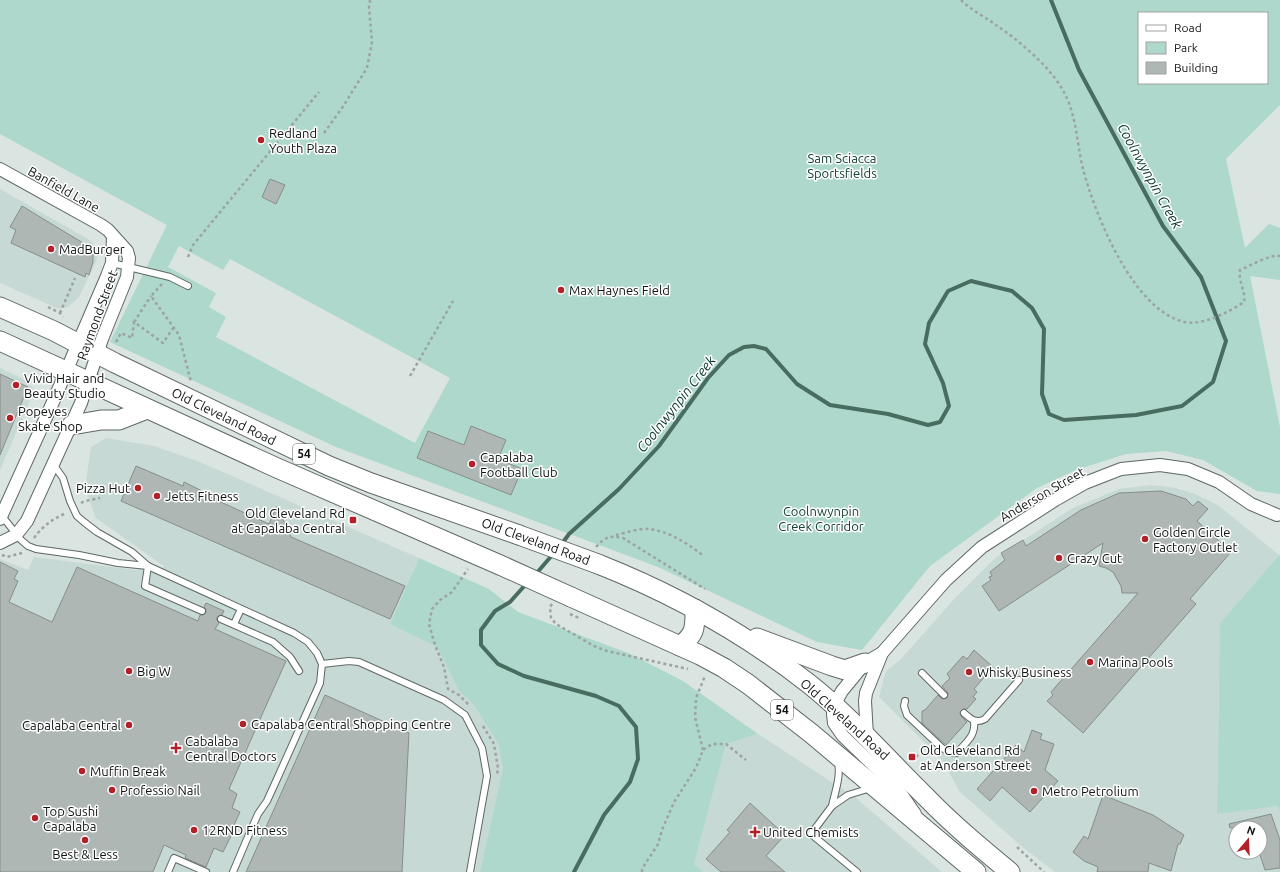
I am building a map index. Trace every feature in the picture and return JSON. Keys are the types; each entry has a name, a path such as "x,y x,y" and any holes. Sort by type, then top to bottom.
{"main road":[{"name":"Old Cleveland Road","path":"0,307 78,343 115,363 329,466 371,483 598,564 695,608 733,630 808,683 867,736 941,812 1010,872"},
{"name":"Old Cleveland Road","path":"0,341 283,471 571,596 724,668 773,702 876,786 924,828 966,868"},
{"path":"72,425 101,420 119,420 147,409"},
{"path":"680,646 688,640 693,633 695,608"},
{"path":"733,630 845,670 865,663"}],"street":[{"name":"Banfield Lane","path":"0,169 101,225 113,236"},
{"name":"Raymond Street","path":"1,517 112,263 113,236"},
{"name":"Raymond Street","path":"0,543 16,535 27,521 72,425 81,403 105,330 125,286 130,258 127,251 113,236"},
{"name":"Anderson Street","path":"882,652 946,580 982,547 1061,496 1085,483 1121,468 1160,465 1188,469 1219,482 1251,504 1277,515"},
{"path":"882,652 865,663 842,691 834,705 833,714 837,728 843,736 897,788 924,828"},
{"path":"867,736 866,693 882,652"}],"lane":[{"path":"112,263 170,277 188,286"},
{"path":"53,464 63,478 70,501 78,516 84,522 132,552 148,566 294,633 308,642 322,664 320,683 267,801 258,814 247,838 234,872"},
{"path":"1,517 16,535 28,546 36,549 79,555 118,563 148,566"},
{"path":"148,566 145,586 202,611"},
{"path":"234,624 241,609"},
{"path":"220,619 273,642 290,657 299,671"},
{"path":"322,664 349,661 359,662 444,700 465,715 482,748 487,776 470,872"},
{"path":"922,672 944,695"},
{"path":"964,713 974,721 980,722 985,720 1019,680"},
{"path":"904,701 907,715 942,748 949,752 957,753 973,735 975,729 974,721"},
{"path":"832,806 840,768 836,754"},
{"path":"857,872 811,834 832,806 848,795 876,786"},
{"path":"168,872 174,858 206,872"}],"path":[{"path":"324,133 342,108 367,68 372,42 369,7 370,0"},
{"path":"962,0 1017,41 1043,65 1061,86 1073,111 1083,168 1092,198 1115,254 1132,280 1148,300 1167,314 1184,322 1199,323 1233,309 1244,302 1245,297 1239,277 1240,270 1268,258 1280,256"},
{"path":"188,257 193,244 319,92"},
{"path":"114,344 121,333 132,338 134,322 151,296 170,277"},
{"path":"60,313 75,278"},
{"path":"151,296 179,335 191,384"},
{"path":"410,376 454,301"},
{"path":"134,322 162,343 174,327"},
{"path":"81,503 100,498"},
{"path":"33,540 41,528 64,514"},
{"path":"613,536 648,528 667,534 693,548 704,556"},
{"path":"0,554 7,558 22,553"},
{"path":"703,750 695,718 696,698 705,676"},
{"path":"642,872 658,844 662,830 674,802 696,768 703,750 712,744 726,744 746,760"},
{"path":"916,757 925,748"},
{"path":"1017,847 1044,872"}],"shaded area":[{"path":"0,189 86,238 92,242 97,250 97,259 79,297 68,307 59,309 0,283"},
{"path":"0,368 23,379 33,388 31,398 0,470"},
{"name":"Capalaba Central Shopping Centre","path":"106,438 154,446 200,462 419,558 390,624 437,647 459,691 474,705 498,743 503,768 480,872 0,872 0,559 28,570 34,557 135,570 165,567 96,518 85,489 91,447"},
{"path":"1150,485 1171,487 1193,493 1218,505 1279,555 1220,623 1217,813 1278,806 1280,813 1280,872 1055,872 1021,846 960,792 942,760 879,697 887,670 900,660 957,596 994,559 1073,508 1119,489"},
{"path":"758,734 856,798 942,872 703,872 694,864 726,744"}],"green space":[{"path":"0,0 1280,0 1280,105 1226,159 1245,248 1269,224 1280,228 1280,280 1250,276 1280,427 1280,494 1257,491 1203,460 1166,451 1126,454 1076,470 1037,488 930,566 862,650 817,642 658,567 336,447 110,342 167,225 0,134","holes":["179,246 223,270 230,259 450,378 415,443 216,337 226,317 209,307 216,293 168,267","471,426 506,440 498,459 522,469 511,495 418,457 428,431 464,445"]},
{"path":"1280,554 1280,813 1278,806 1217,814 1220,623"},
{"path":"419,558 489,589 518,612 628,653 683,681 758,734 726,744 694,864 703,872 480,872 503,768 498,743 474,705 459,691 437,647 390,624"}],"building":[{"path":"270,179 285,185 276,204 262,197"},
{"path":"22,206 88,246 93,253 93,262 89,275 86,273 85,277 11,243 16,230 10,227"},
{"path":"0,374 28,387 0,455"},
{"name":"Capalaba Football Club","path":"471,426 506,440 498,459 522,469 511,495 417,458 428,431 464,445"},
{"path":"136,466 183,486 184,482 202,491 201,493 269,524 277,506 291,537 405,586 390,619 121,501"},
{"path":"1161,491 1186,499 1193,506 1198,501 1208,509 1197,521 1231,552 1190,599 1196,604 1083,733 1047,701 1053,695 1051,692 1138,593 1122,593 1121,586 1113,572 1099,566 1103,543 999,611 982,586 991,580 989,577 992,576 990,572 1005,560 1001,553 1023,540 1026,546 1081,510 1119,493"},
{"name":"Capalaba Central","path":"0,562 18,571 14,579 18,581 9,602 52,622 77,567 198,621 200,615 206,613 204,607 206,603 224,611 222,615 217,617 219,623 215,629 286,661 229,789 237,794 232,808 240,812 234,825 236,826 223,852 214,848 206,867 185,858 186,855 164,845 153,872 0,872"},
{"path":"974,650 993,667 974,689 977,692 973,697 976,699 967,709 963,709 960,712 961,716 967,722 946,745 922,723 922,711 925,710 938,695 942,699 947,698 948,693 942,686 950,678 947,674 963,656 967,659"},
{"path":"325,695 409,733 402,872 246,872"},
{"path":"1032,730 1042,734 1040,739 1054,744 1045,770 1058,781 1030,812 1002,787 990,801 977,789 1016,745 1024,752"},
{"path":"1103,795 1153,815 1184,835 1180,844 1178,844 1171,871 1149,863 1148,872 1097,872 1098,867 1084,861 1073,852 1084,836 1088,839"},
{"path":"750,803 785,835 766,856 785,872 721,872 706,859 730,832 727,830"},
{"path":"1271,814 1280,840 1280,868 1265,870 1262,860 1268,860 1268,820 1246,820"}],"waterway":[{"name":"Coolnwynpin Creek","path":"561,545 569,534 619,489 659,446 708,378 729,355 744,347 754,346 766,349 797,384 830,405 888,414 928,425 940,422 949,406 943,383 925,344 929,323 948,291 971,281 1012,291 1032,308 1044,329 1042,394 1049,414 1064,420 1136,415 1182,406 1213,382 1226,341 1201,277 1163,226 1079,70 1051,0"},
{"name":"Coolnwynpin Creek","path":"535,575 554,553"},
{"name":"Coolnwynpin Creek","path":"527,583 510,602 495,611 481,630 481,645 498,664 524,676 596,696 619,706 636,727 638,759 630,782 604,815 574,872"}],"place":[{"name":"Redland Youth Plaza","path":"261,140"},
{"name":"MadBurger","path":"51,249"},
{"name":"Max Haynes Field","path":"561,290"},
{"name":"Vivid Hair and Beauty Studio","path":"16,385"},
{"name":"Popeyes Skate Shop","path":"10,418"},
{"name":"Capalaba Football Club","path":"472,464"},
{"name":"Pizza Hut","path":"138,488"},
{"name":"Jetts Fitness","path":"157,496"},
{"name":"Old Cleveland Rd at Capalaba Central","path":"353,520"},
{"name":"Golden Circle Factory Outlet","path":"1145,539"},
{"name":"Crazy Cut","path":"1059,558"},
{"name":"Marina Pools","path":"1090,662"},
{"name":"Big W","path":"129,671"},
{"name":"Whisky Business","path":"969,672"},
{"name":"Capalaba Central Shopping Centre","path":"243,724"},
{"name":"Capalaba Central","path":"129,725"},
{"name":"Cabalaba Central Doctors","path":"176,748"},
{"name":"Old Cleveland Rd at Anderson Street","path":"912,757"},
{"name":"Muffin Break","path":"82,771"},
{"name":"Professio Nail","path":"112,790"},
{"name":"Metro Petrolium","path":"1034,791"},
{"name":"Top Sushi Capalaba","path":"35,818"},
{"name":"12RND Fitness","path":"194,830"},
{"name":"United Chemists","path":"755,832"},
{"name":"Best & Less","path":"85,840"}],"park label":[{"name":"Sam Sciacca Sportsfields","path":"842,166"},
{"name":"Coolnwynpin Creek Corridor","path":"821,518"}]}
